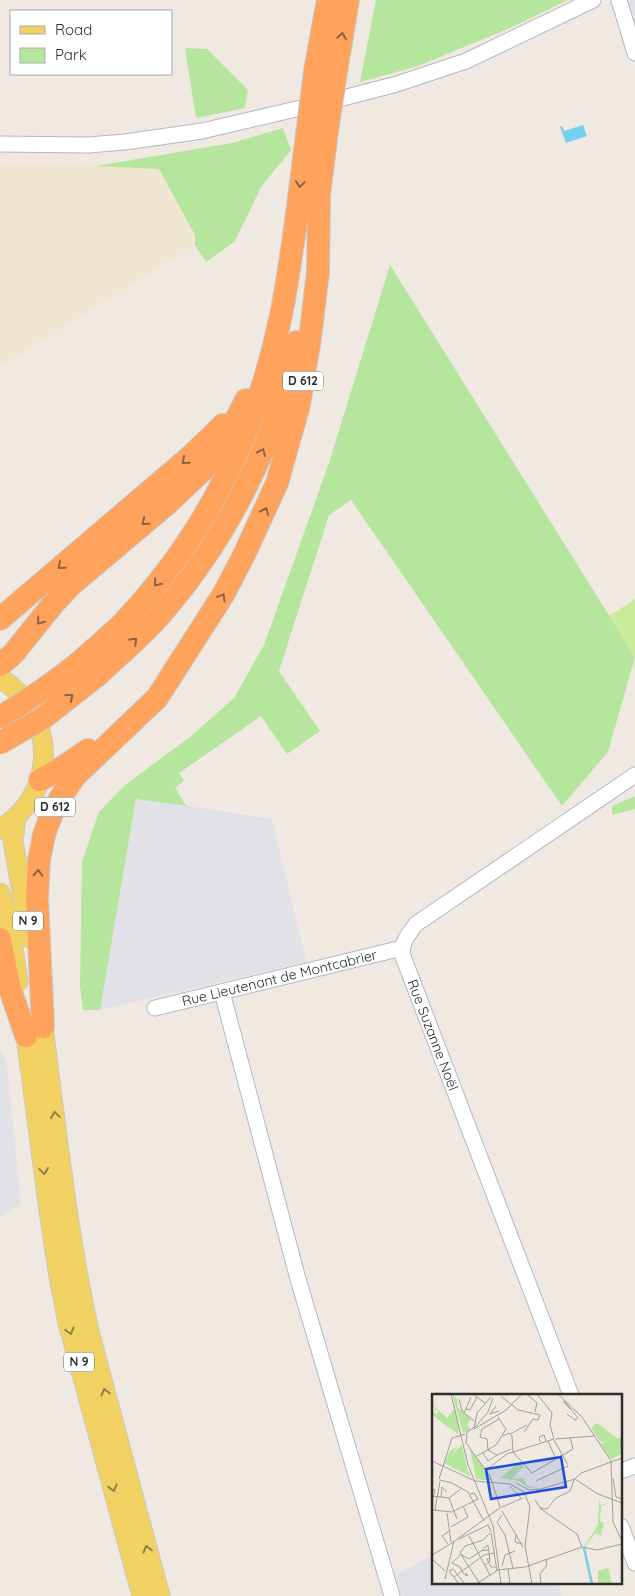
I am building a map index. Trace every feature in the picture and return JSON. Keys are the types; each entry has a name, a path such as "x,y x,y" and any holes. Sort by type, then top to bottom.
{"highway":[{"name":"D 612","path":"0,717 56,681 122,624 154,587 199,525 223,484 259,401 282,314 317,133 326,71 328,0"},
{"name":"D 612","path":"326,71 348,0"},
{"name":"D 612","path":"34,1032 38,860 52,812 75,776 156,698 223,596 251,541 277,483 289,445 299,405 318,272 320,197 317,133"},
{"name":"D 612","path":"0,743 43,718 99,674 154,622 209,552 242,497 266,442 285,386 298,335 320,197"},
{"name":"D 612","path":"0,664 13,654 54,603 72,584 168,503 204,469 225,440 244,402 258,365 282,314"},
{"name":"D 612","path":"0,619 191,456 244,402"},
{"path":"40,780 76,758 118,726 150,694 197,636"},
{"path":"0,939 9,986 34,1032"}],"main road":[{"path":"0,678 21,694 30,706 38,722 44,752 40,780 32,796 16,816 0,828"},
{"name":"N 9","path":"16,816 13,841 27,916 34,1032 49,1211 58,1270 67,1319 142,1596"},
{"name":"N 9","path":"0,893 9,920 34,1032 80,1294 160,1596"}],"street":[{"path":"0,144 69,145 125,142 202,131 339,100 398,84 466,61 593,0"},
{"path":"619,0 635,53"},
{"path":"402,948 408,934 416,924 635,775"},
{"name":"Rue Lieutenant de Montcabrier","path":"155,1008 402,948"},
{"name":"Rue Suzanne Noël","path":"402,948 402,954 571,1394"},
{"path":"222,992 298,1279 392,1596"},
{"path":"622,1471 635,1466"},
{"path":"622,1529 635,1563"}],"shaded area":[{"path":"616,0 635,0 635,52 609,3"},
{"path":"0,164 54,164 159,169 195,235 195,245 0,367"},
{"path":"136,798 272,819 306,962 100,1010"},
{"path":"0,1047 7,1064 21,1204 0,1216"},
{"path":"432,1555 432,1584 558,1584 562,1596 401,1596 396,1575"}],"green space":[{"path":"376,0 568,0 517,25 418,66 360,82"},
{"path":"185,48 207,49 248,90 245,108 196,118"},
{"path":"283,128 291,150 261,187 235,241 206,262 195,245 195,235 159,169 96,166 232,143"},
{"path":"390,265 635,657 608,752 562,806 351,500 329,515 279,671 320,731 287,754 261,716 179,773 184,781 175,788 186,806 136,799 100,1010 83,1010 80,986 82,862 99,812 125,785 190,737 234,698 264,645 329,463"},
{"path":"635,599 635,657 609,616"},
{"path":"635,797 635,809 612,815 612,806"}],"water":[{"path":"583,125 587,136 566,143 560,127 562,126 564,131"}]}
